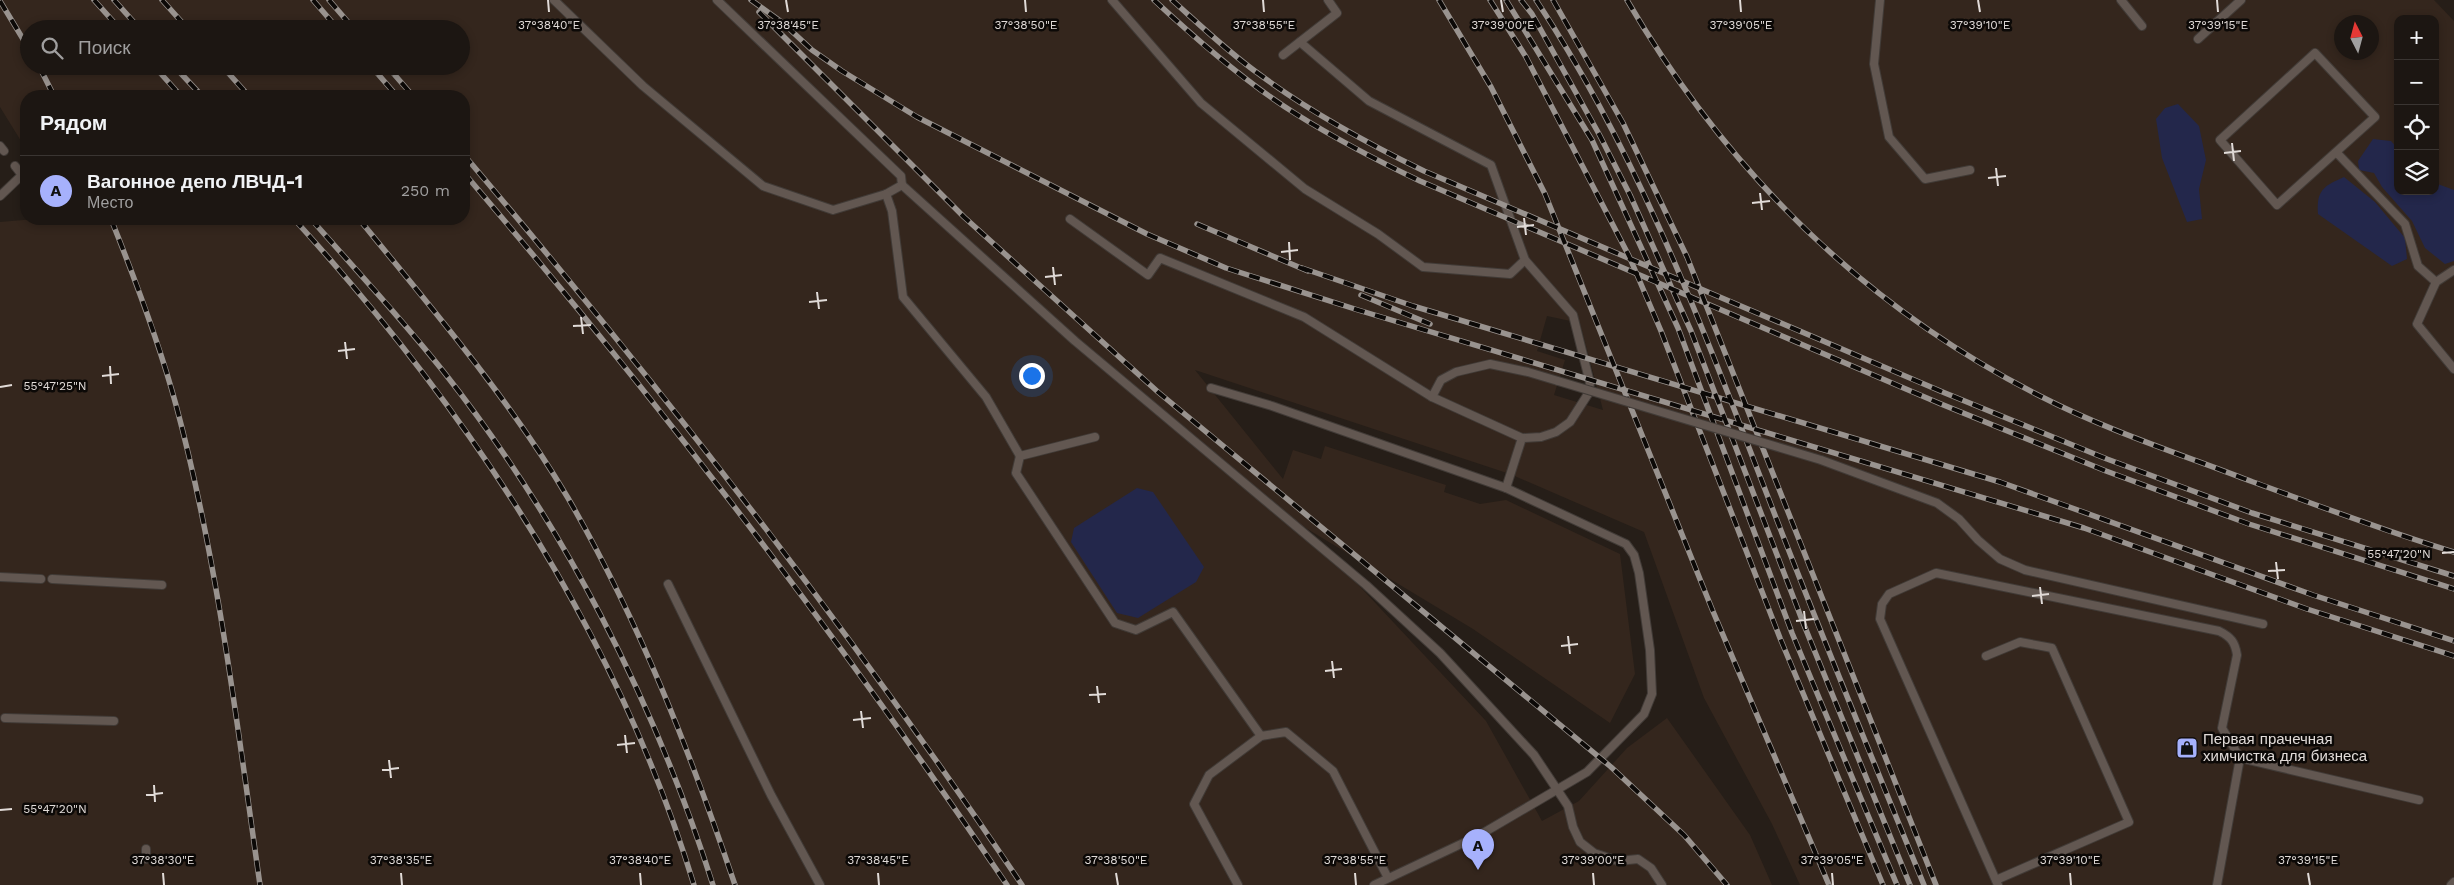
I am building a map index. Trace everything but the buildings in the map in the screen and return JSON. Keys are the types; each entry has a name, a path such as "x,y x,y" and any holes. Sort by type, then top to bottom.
{"lane":[{"path":"554,0 643,86 764,186 833,210 886,194 902,186"},
{"path":"717,0 901,176 902,186 1075,341 1366,584 1440,653 1534,756 1568,806 1572,827 1580,842 1594,853 1618,861 1638,859 1651,868 1662,885"},
{"path":"1112,0 1201,103 1305,189 1378,234 1423,267 1510,274 1525,260"},
{"path":"1282,55 1337,13 1328,0"},
{"path":"1880,0 1874,64 1889,137 1925,178 1970,170"},
{"path":"2120,0 2142,26"},
{"path":"2198,39 2240,0"},
{"path":"1070,219 1148,275 1160,258 1304,317 1432,397 1522,438 1541,437 1556,432 1570,422 1588,394 1590,383 1573,315 1525,260 1491,165 1369,101 1300,42"},
{"path":"2315,53 2375,117 2336,152 2276,205 2220,140 2315,53"},
{"path":"2336,152 2405,224 2418,266 2436,282"},
{"path":"15,166 20,172"},
{"path":"0,196 20,177"},
{"path":"886,194 892,211 903,298 986,397 1020,456 1016,473 1114,623 1136,630 1173,612 1261,736"},
{"path":"2454,270 2436,282 2417,324 2454,369"},
{"path":"1432,397 1441,380 1456,372 1490,364 1528,372 1821,460 1937,503 1959,519 1978,540 2000,559 2026,570 2262,624"},
{"path":"1211,388 1272,406 1506,488 1626,544 1634,555 1639,573 1650,650 1652,694 1644,714 1602,759 1587,772 1478,836 1374,885"},
{"path":"1020,456 1095,437"},
{"path":"1506,488 1522,438"},
{"path":"1986,656 2020,642 2052,648 2129,822 1997,882 1880,619 1882,604 1889,594 1936,573 2220,631 2230,636 2235,645 2237,655 2222,728 2240,758 2217,885"},
{"path":"0,577 41,579"},
{"path":"52,579 162,585"},
{"path":"668,584 771,795 820,885"},
{"path":"5,718 114,721"},
{"path":"1238,885 1194,804 1209,775 1261,736 1286,732 1333,771 1388,878"},
{"path":"2240,758 2419,800"},
{"path":"146,849 146,859"},
{"path":"2451,885 2454,882"}],"shaded area":[{"path":"0,0 2434,0 2454,21 2454,885 1800,885 1772,824 1704,698 1644,532 1510,474 1195,370 1283,479 1293,450 1321,459 1325,446 1446,485 1444,492 1480,504 1506,500 1620,554 1635,674 1610,723 1473,629 1304,527 1486,721 1542,821 1579,801 1627,748 1667,718 1750,835 1772,885 0,885 0,222 20,220 20,225 470,225 470,90 20,90 20,139 0,107","holes":["1547,316 1580,323 1603,410 1554,395 1565,360 1537,351"]},
{"path":"2178,104 2199,126 2206,160 2199,189 2202,219 2187,222 2162,158 2156,119 2165,108"},
{"path":"2373,139 2391,141 2394,144 2394,195 2439,195 2439,184 2454,190 2454,261 2445,264 2425,248 2412,221 2382,187 2374,173 2359,170 2358,161"},
{"path":"2344,177 2375,202 2405,238 2407,259 2392,266 2318,214 2320,194 2326,186"},
{"path":"1137,488 1153,492 1204,567 1196,582 1138,618 1117,613 1071,542 1074,528"}],"railway":[{"path":"94,0 112,20"},
{"path":"114,0 132,20"},
{"path":"162,0 180,20"},
{"path":"313,0 330,20"},
{"path":"329,0 346,20"},
{"path":"751,0 783,23 812,50 842,71 917,117 1147,234 1226,268 1358,310 2084,528 2307,609 2454,656"},
{"path":"1154,0 1222,60 1277,102 1342,141 1420,181 1941,404 2106,471 2249,524 2454,589"},
{"path":"1172,0 1236,57 1278,88 1339,126 1424,171 1945,393 2107,459 2252,513 2454,576"},
{"path":"1439,0 1491,87 1545,194 1712,609 1829,885"},
{"path":"1490,0 1526,57 1629,256 1661,331 1780,638 1883,885"},
{"path":"1506,0 1592,140 1678,328 1792,633 1897,885"},
{"path":"1521,0 1532,14 1599,134 1630,195 1691,331 1804,625 1910,885"},
{"path":"1536,0 1573,58 1606,118 1637,179 1665,242 1718,369 1825,643 1924,885"},
{"path":"1553,0 1623,123 1687,257 1936,885"},
{"path":"1627,0 1666,62 1709,121 1755,177 1805,228 1858,276 1915,320 1976,360 2040,396 2090,420 2323,508 2454,552"},
{"path":"0,1 20,34"},
{"path":"759,12 964,217 1158,392 1611,767 1684,835 1727,885"},
{"path":"44,75 51,90"},
{"path":"162,75 176,90"},
{"path":"182,75 196,90"},
{"path":"230,75 244,90"},
{"path":"379,75 392,90"},
{"path":"395,75 408,90"},
{"path":"470,162 611,332 753,512 891,697 1022,885"},
{"path":"470,180 607,345 746,522 879,701 1007,885"},
{"path":"1197,224 1308,271"},
{"path":"113,225 138,288 162,358 191,464 204,523 225,644 260,885"},
{"path":"299,225 359,293 420,369 478,448 531,530 580,614 624,702 662,792 694,885"},
{"path":"316,225 443,371 487,429 528,489 566,552 601,616 663,748 713,885"},
{"path":"364,225 469,355 521,425 568,498 618,592 661,687 700,785 735,885"},
{"path":"1302,268 1413,306 2000,482 2313,595 2454,641"},
{"path":"1361,295 1430,324"}],"place":[{"name":"Первая прачечная химчистка для бизнеса","path":"2187,748"},
{"name":"Вагонное депо ЛВЧД-1","path":"1478,870"}]}
